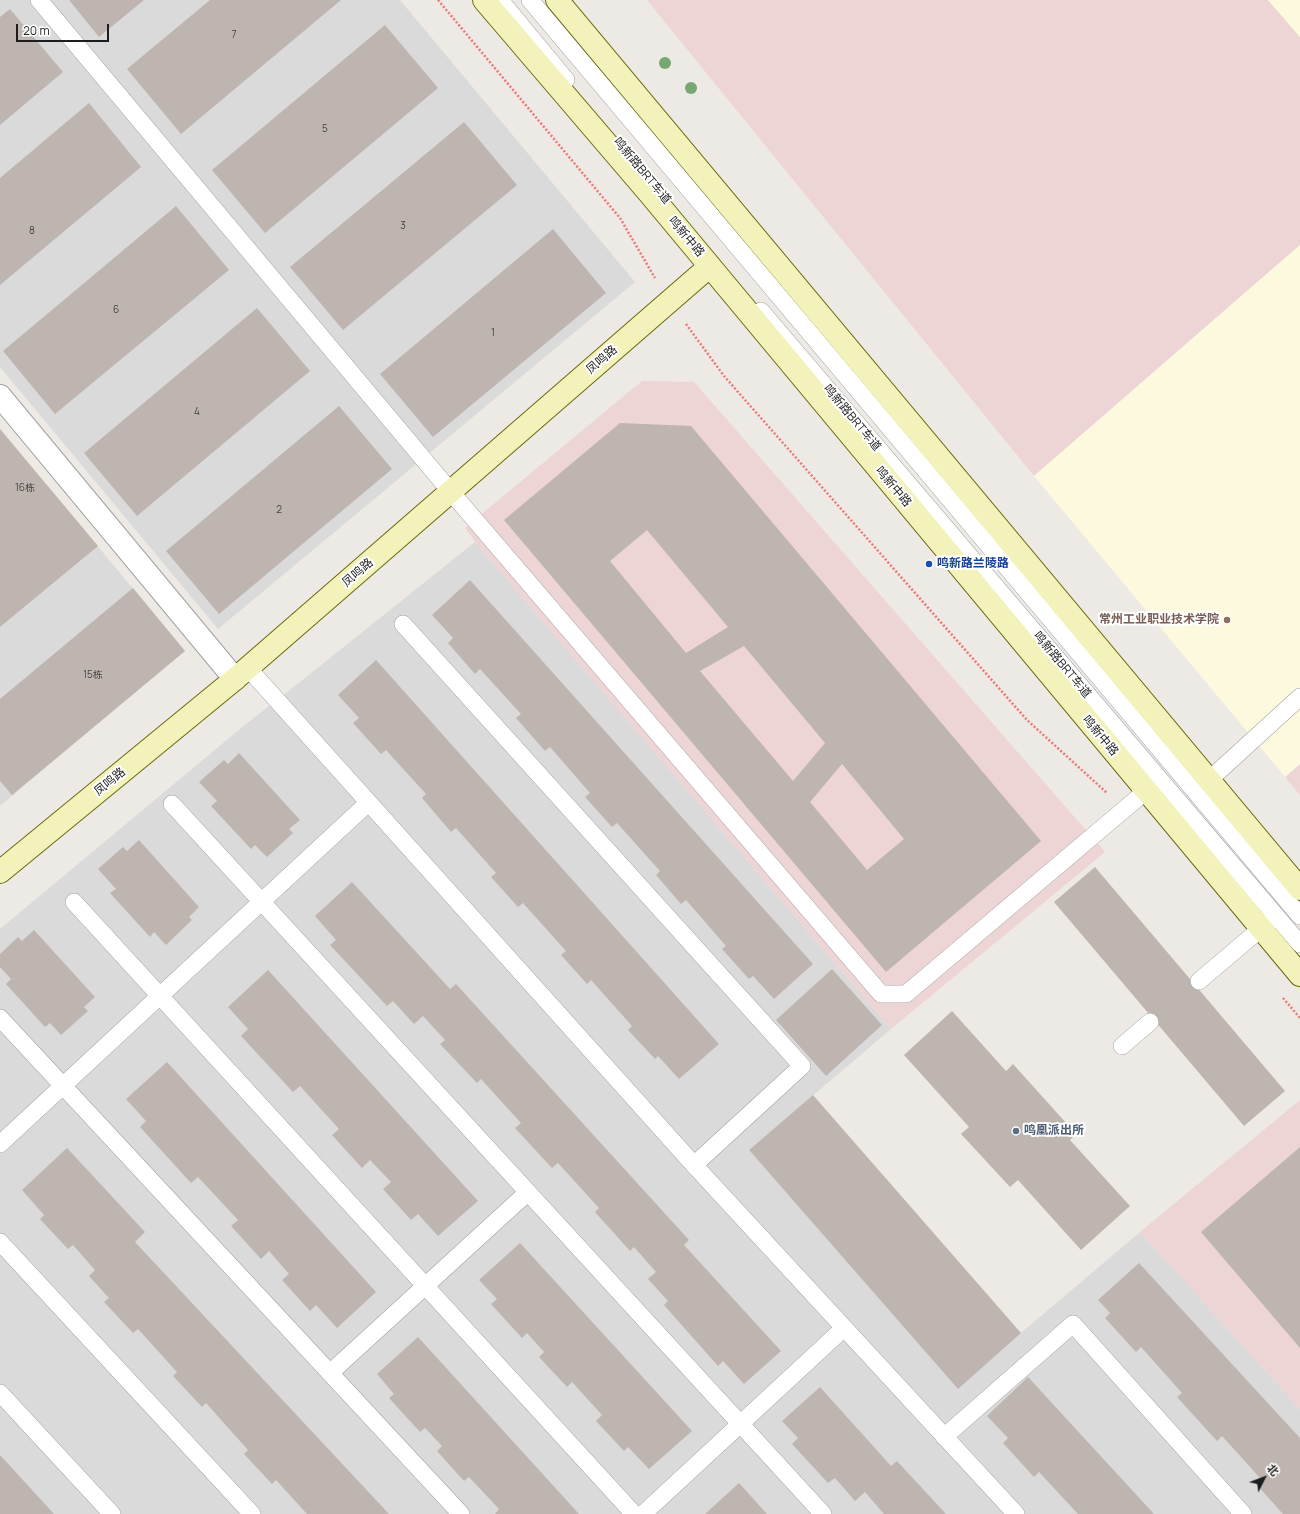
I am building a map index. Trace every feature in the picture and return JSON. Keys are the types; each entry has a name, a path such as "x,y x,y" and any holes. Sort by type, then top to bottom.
{"main road":[{"name":"鸣新中路","path":"484,0 649,192 1146,791 1268,922 1300,975"},
{"path":"557,0 1209,780 1298,901"},
{"name":"凤鸣路","path":"0,872 241,674 710,266"}],"street":[{"path":"0,396 241,674"}],"lane":[{"path":"39,0 451,492 881,994 906,994 1146,791"},
{"name":"鸣新路BRT车道","path":"500,0 1268,922 1300,944"},
{"name":"鸣新路BRT车道","path":"530,0 1298,901"},
{"path":"403,624 802,1066 694,1165"},
{"path":"241,674 368,802 694,1165 1016,1514"},
{"path":"1209,780 1300,697"},
{"path":"0,1144 368,802"},
{"path":"172,804 823,1514"},
{"path":"1199,981 1268,922 1298,901"},
{"path":"74,902 634,1514"},
{"path":"0,1018 461,1514"},
{"path":"1122,1046 1150,1022"},
{"path":"330,1373 528,1192"},
{"path":"0,1242 252,1514"},
{"path":"944,1437 1073,1324 1243,1514"},
{"path":"643,1514 844,1328"},
{"path":"0,1393 112,1514"}],"path":[{"path":"438,0 620,218 669,301 724,376 1027,720 1125,809"},
{"path":"1280,994 1300,1018"}],"shaded area":[{"path":"0,0 400,0 635,282 218,629 0,367"},
{"path":"647,0 1268,0 1300,37 1300,245 1034,476"},
{"path":"1268,0 1300,0 1300,37"},
{"name":"常州工业职业技术学院","path":"1300,245 1300,764 1285,777 1034,476"},
{"path":"642,381 694,382 1105,852 891,1029 475,542 465,528"},
{"path":"0,429 185,651 0,806"},
{"path":"475,542 891,1029 749,1150 958,1388 1140,1232 1300,1409 1300,1514 0,1514 0,929 246,724"},
{"path":"1300,764 1300,795 1285,777"},
{"path":"1300,1100 1300,1409 1140,1232"}],"building":[{"path":"69,0 144,0 99,37"},
{"path":"210,0 341,0 181,134 127,69"},
{"path":"10,9 63,72 0,125 0,17"},
{"path":"385,25 438,88 265,233 212,170"},
{"path":"89,103 141,167 0,285 0,178"},
{"path":"464,122 517,185 343,330 290,267"},
{"path":"176,206 229,270 55,414 3,351"},
{"path":"553,229 606,293 433,437 380,374"},
{"path":"257,308 310,371 137,516 84,453"},
{"path":"339,406 392,469 219,614 166,551"},
{"path":"620,423 691,426 1041,841 886,972 504,520","holes":["647,530 728,627 686,653 610,561","744,646 825,743 793,781 700,671","842,764 904,839 867,870 810,802"]},
{"path":"0,429 98,546 0,627"},
{"path":"470,580 813,964 774,999 753,976 749,979 722,949 726,946 686,900 681,904 656,875 660,871 617,823 612,827 585,797 590,793 550,747 545,751 516,718 521,714 480,669 475,674 448,643 453,638 432,615"},
{"path":"133,588 185,651 12,795 0,781 0,699"},
{"path":"376,660 719,1044 679,1079 658,1056 655,1059 628,1030 632,1026 591,980 587,984 561,955 566,951 523,903 518,907 491,877 496,873 456,828 451,832 422,798 426,794 386,750 381,754 353,723 359,718 338,695"},
{"path":"239,753 300,820 289,829 293,833 267,857 255,845 251,849 211,806 217,801 199,782 224,760 228,764"},
{"path":"139,840 199,907 189,917 192,920 166,945 154,932 150,937 110,893 116,889 98,869 123,847 127,851"},
{"path":"1095,867 1285,1091 1244,1126 1054,902"},
{"path":"352,882 450,989 456,984 689,1240 684,1245 781,1351 744,1384 723,1361 718,1366 664,1305 668,1301 648,1279 656,1272 634,1247 630,1251 595,1212 599,1208 558,1163 552,1168 515,1128 521,1123 481,1079 477,1083 440,1044 445,1040 423,1016 414,1024 393,1001 387,1006 330,945 336,940 315,916"},
{"path":"34,930 95,997 84,1007 88,1011 61,1035 50,1023 45,1027 6,984 11,979 0,967 0,954 18,937 22,941"},
{"path":"832,969 882,1025 826,1076 776,1020"},
{"path":"268,970 478,1201 438,1236 418,1214 411,1220 383,1189 391,1182 370,1160 362,1168 332,1135 339,1129 300,1086 293,1092 241,1036 248,1029 228,1007"},
{"path":"952,1011 1006,1071 1013,1064 1076,1134 1070,1140 1130,1206 1081,1250 1018,1180 1010,1187 961,1134 969,1127 904,1055"},
{"path":"167,1062 376,1292 337,1328 316,1305 310,1311 282,1280 289,1274 269,1251 261,1259 231,1226 238,1220 198,1177 191,1183 140,1127 146,1121 126,1099"},
{"path":"813,1095 1021,1333 958,1389 749,1150"},
{"path":"1300,1147 1300,1348 1201,1232"},
{"path":"67,1148 145,1232 135,1242 389,1514 307,1514 276,1480 272,1484 244,1454 248,1450 206,1403 202,1407 173,1376 177,1372 138,1329 133,1333 104,1302 109,1298 89,1276 95,1270 73,1245 68,1249 40,1219 44,1215 22,1190"},
{"path":"520,1243 692,1431 649,1469 628,1447 624,1451 596,1421 602,1415 572,1382 567,1387 539,1357 544,1352 527,1333 522,1338 491,1304 497,1299 479,1280"},
{"path":"1139,1263 1300,1438 1300,1514 1283,1514 1256,1484 1261,1479 1222,1436 1217,1441 1177,1397 1182,1393 1141,1347 1136,1352 1105,1318 1110,1313 1098,1300"},
{"path":"418,1337 579,1514 495,1514 499,1509 469,1477 464,1481 437,1451 442,1446 425,1428 420,1432 389,1398 394,1394 377,1374"},
{"path":"1028,1377 1154,1514 1078,1514 1039,1472 1034,1477 1003,1443 1008,1438 987,1416"},
{"path":"820,1387 891,1466 897,1461 946,1514 884,1514 865,1492 855,1501 835,1478 828,1483 792,1444 798,1438 782,1421"},
{"path":"0,1455 54,1514 0,1514"},
{"path":"739,1483 767,1514 705,1514"}],"place":[{"name":"鸣新路兰陵路","path":"929,564"},
{"name":"常州工业职业技术学院","path":"1227,620"},
{"name":"鸣凰派出所","path":"1016,1131"}]}
